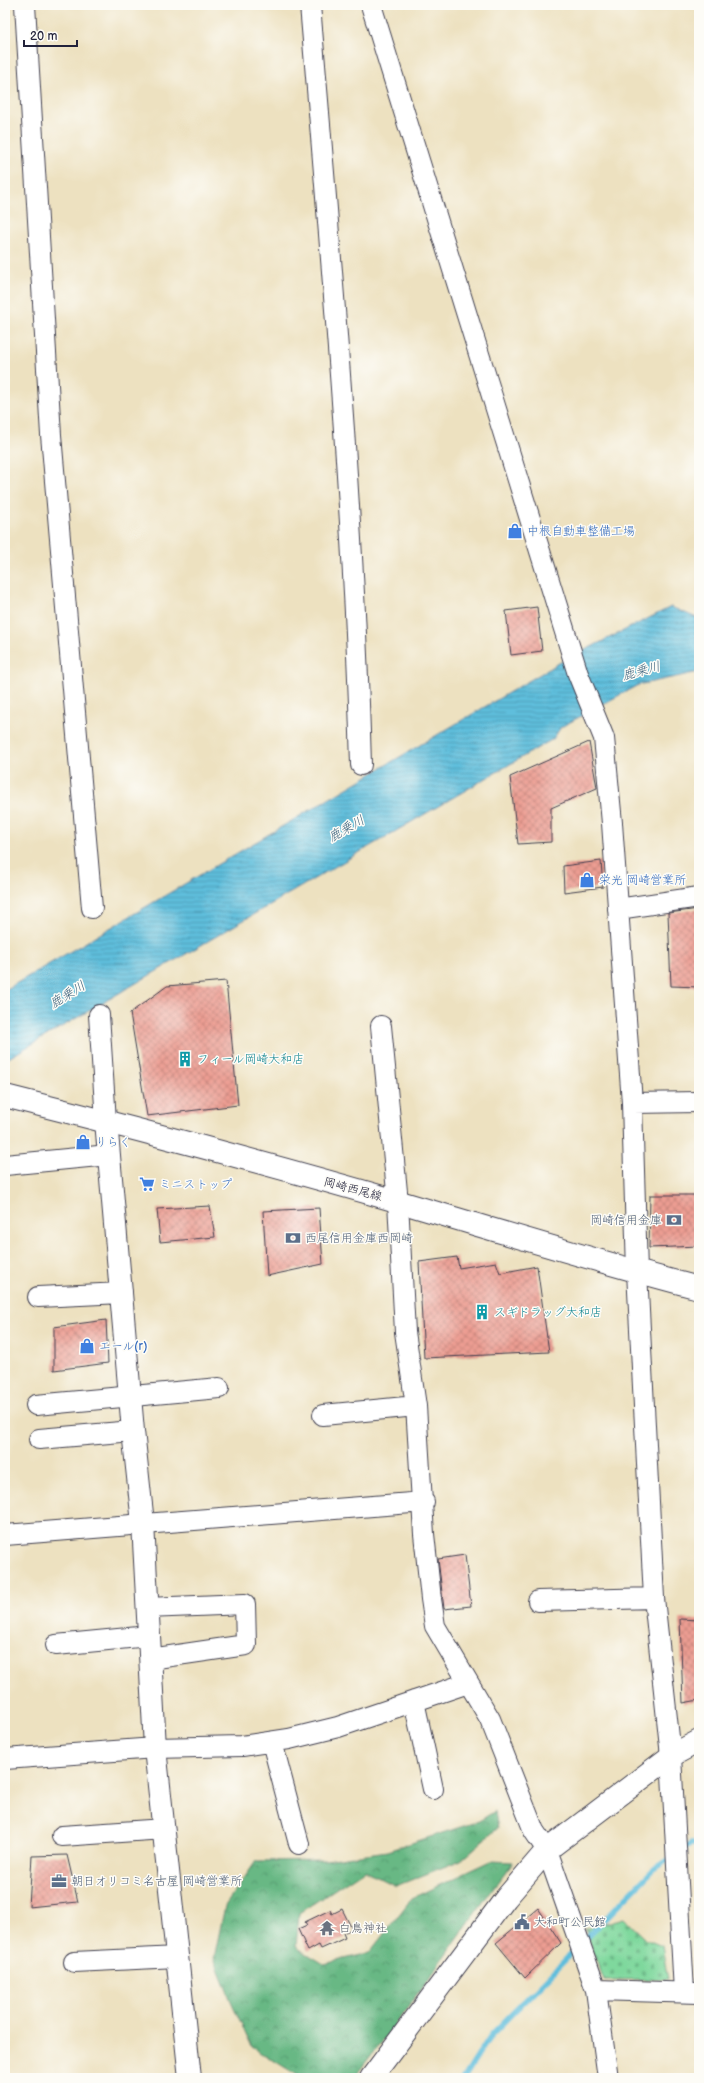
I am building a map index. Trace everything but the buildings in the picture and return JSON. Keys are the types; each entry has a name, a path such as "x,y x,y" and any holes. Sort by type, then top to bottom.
{"street":[{"path":"25,5 51,435 92,908"},
{"path":"310,5 344,418 359,698 361,765"},
{"path":"371,5 576,666 604,738 632,1103 637,1272 654,1598 671,1756 691,1992 596,1990"},
{"path":"618,909 699,897"},
{"path":"99,1015 106,1122 133,1431 143,1523 156,1748 190,2078"},
{"path":"381,1026 398,1202 405,1332 416,1406 424,1502 424,1534 430,1599 435,1626 490,1719 534,1831 547,1850 596,1990 608,2078"},
{"name":"岡崎西尾線","path":"5,1096 398,1202 637,1272 699,1288"},
{"path":"632,1103 699,1102"},
{"path":"5,1165 109,1155"},
{"path":"38,1297 122,1293"},
{"path":"36,1405 219,1388"},
{"path":"322,1415 416,1406"},
{"path":"39,1439 133,1431"},
{"path":"5,1535 424,1502"},
{"path":"538,1601 654,1598"},
{"path":"147,1608 245,1604 246,1645 150,1659"},
{"path":"56,1645 149,1636"},
{"path":"5,1759 156,1748 242,1746 272,1742 338,1727 468,1683"},
{"path":"414,1701 433,1789"},
{"path":"371,2078 506,1898 547,1850 671,1756 699,1741"},
{"path":"272,1742 299,1844"},
{"path":"62,1836 164,1829"},
{"path":"74,1962 177,1957"}],"green space":[{"path":"495,1811 498,1828 461,1860 396,1886 364,1870 299,1913 296,1947 324,1964 369,1953 412,1898 491,1861 513,1862 419,1993 356,2075 342,2078 302,2078 252,2047 231,2001 214,1958 225,1906 256,1861 326,1860 387,1851 479,1821"},
{"path":"624,1918 647,1940 662,1946 668,1979 604,1980 585,1929"}],"water":[{"name":"鹿乗川","path":"671,607 699,619 699,672 638,685 561,727 553,739 5,1060 5,990 559,663"}],"waterway":[{"path":"681,1851 691,1844 699,1844"},
{"path":"583,1941 653,1870 673,1857"},
{"path":"464,2078 491,2035 577,1948"}],"place":[{"name":"中根自動車整備工場","path":"515,531"},
{"name":"栄光 岡崎営業所","path":"587,880"},
{"name":"フィール岡崎大和店","path":"185,1059"},
{"name":"りらく","path":"83,1142"},
{"name":"ミニストップ","path":"147,1184"},
{"name":"岡崎信用金庫","path":"674,1220"},
{"name":"西尾信用金庫西岡崎","path":"293,1238"},
{"name":"スギドラッグ大和店","path":"482,1312"},
{"name":"エール(r)","path":"87,1346"},
{"name":"朝日オリコミ名古屋 岡崎営業所","path":"59,1881"},
{"name":"大和町公民館","path":"522,1922"},
{"name":"白鳥神社","path":"327,1928"}]}
